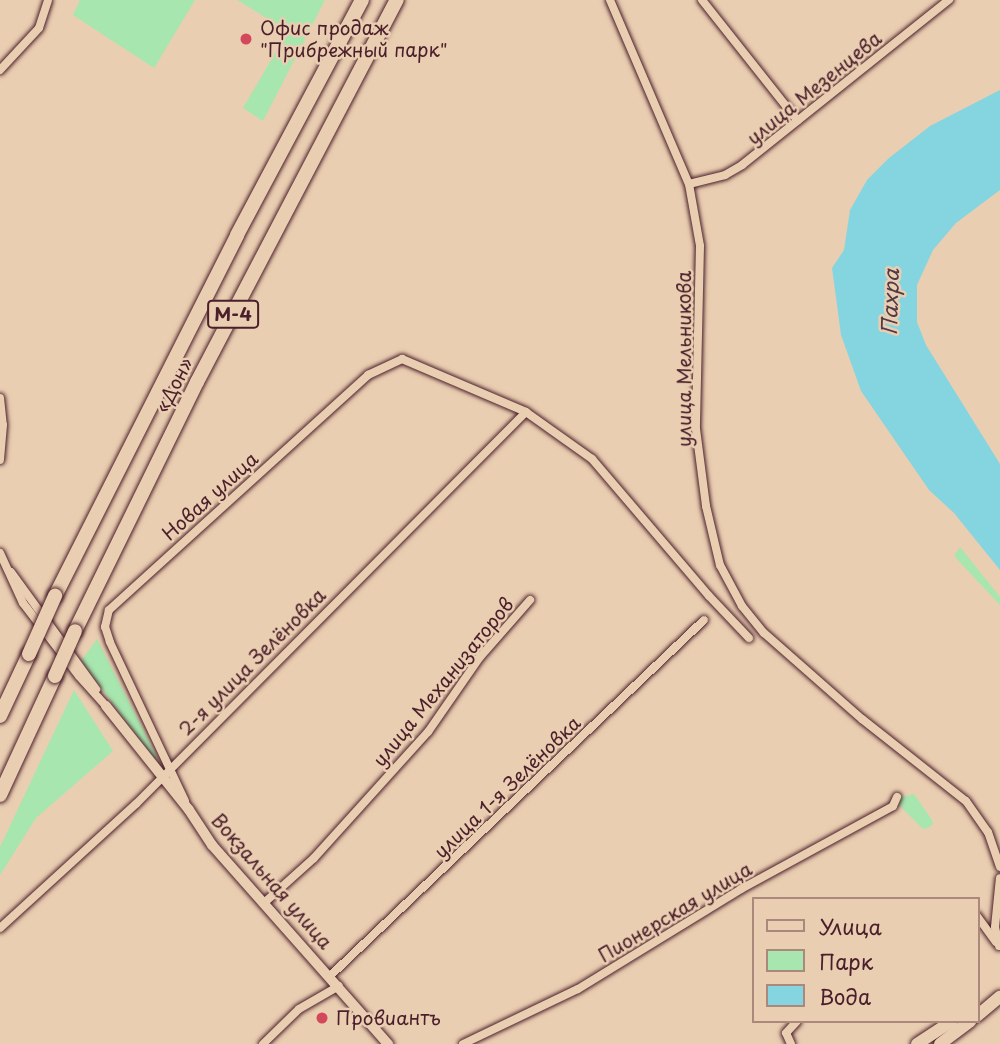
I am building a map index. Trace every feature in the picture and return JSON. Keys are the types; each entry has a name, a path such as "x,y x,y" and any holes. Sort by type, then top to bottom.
{"highway":[{"name":"«Дон»","path":"0,716 55,596 225,259 362,0"},
{"name":"«Дон»","path":"0,795 75,631 197,382 397,0"}],"main road":[{"path":"979,1005 1000,994"},
{"path":"979,1014 1000,994"},
{"path":"917,1044 949,1023"},
{"path":"940,1044 968,1023"}],"street":[{"path":"0,70 39,28 48,0"},
{"name":"улица Мельникова","path":"610,0 689,184 700,246 696,429 706,506 720,565 742,606 764,633 862,719 966,801 988,832 1000,867"},
{"path":"702,0 798,121"},
{"name":"улица Мезенцева","path":"689,184 733,170 949,0"},
{"name":"Новая улица","path":"189,810 105,627 106,617 114,605 374,371 402,359 524,414 592,459 709,596 750,638"},
{"path":"0,398 3,425 0,460"},
{"name":"2-я улица Зелёновка","path":"0,928 136,804 170,766 524,414"},
{"path":"0,552 23,603 79,676 106,706"},
{"name":"улица Механизаторов","path":"264,903 314,858 428,732 480,657 530,600"},
{"name":"улица 1-я Зелёновка","path":"330,976 704,620"},
{"name":"Вокзальная улица","path":"106,706 189,810 212,845 388,1044"},
{"name":"Пионерская улица","path":"463,1044 578,989 741,889 893,806 897,797"},
{"path":"999,947 995,928 1000,878"},
{"path":"979,919 999,947"},
{"path":"263,1044 299,1009 339,986"},
{"path":"791,1044 786,1033 795,1023"}],"green space":[{"path":"80,0 195,0 154,68 73,15"},
{"path":"237,0 325,0 263,121 243,108 288,31"},
{"path":"960,547 1000,597 1000,605 954,556"},
{"path":"97,639 157,757 154,759 81,661"},
{"path":"74,690 113,751 36,818 0,875 0,847"},
{"path":"914,794 932,820 933,824 928,828 923,829 898,804 901,797"}],"water":[{"name":"Пахра","path":"1000,90 1000,190 956,223 933,250 917,285 917,322 926,345 1000,464 1000,570 954,513 929,490 861,391 841,335 832,268 844,250 850,210 867,180 889,158 930,126"}],"place":[{"name":"Офис продаж \"Прибрежный парк\"","path":"246,39"},
{"name":"Провиантъ","path":"322,1018"}]}
